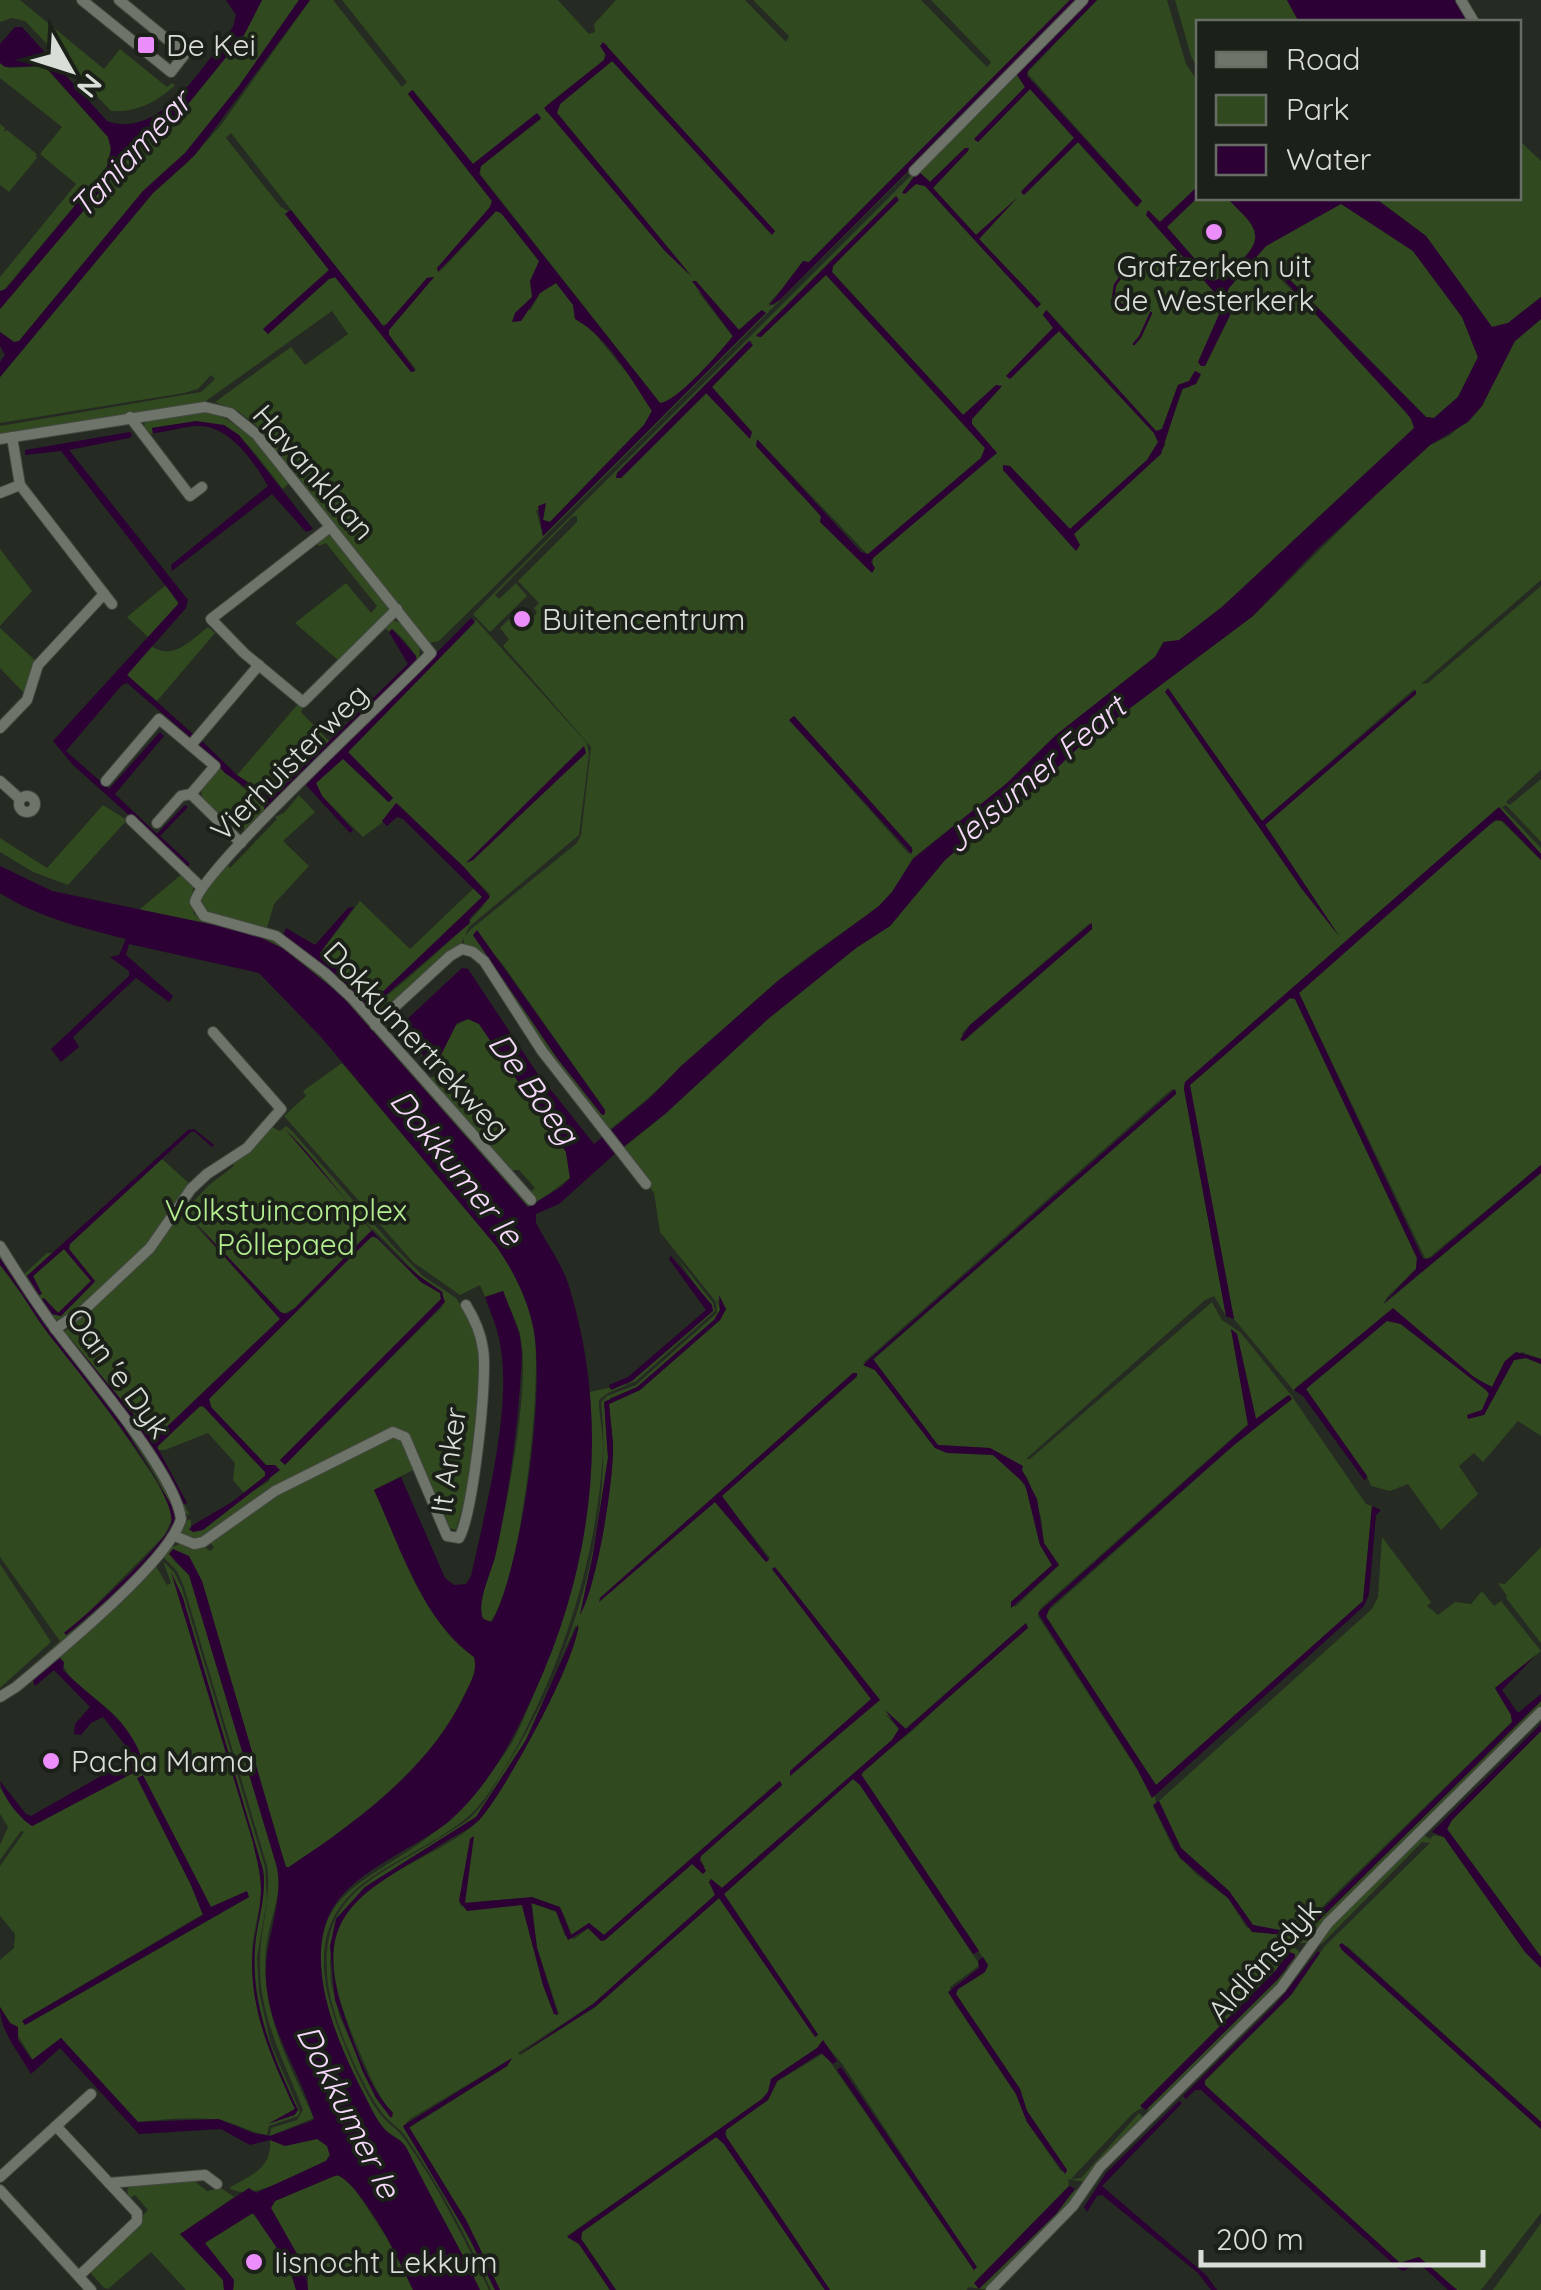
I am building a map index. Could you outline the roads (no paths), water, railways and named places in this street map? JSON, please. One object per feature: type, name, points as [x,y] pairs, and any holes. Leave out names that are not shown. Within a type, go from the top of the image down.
[{"type":"street","points":[[82,0],[98,5],[171,72],[185,54],[119,0]]},
{"type":"street","points":[[914,171],[1083,0]]},
{"type":"street","name":"Havanklaan","points":[[6,438],[205,406],[230,413],[256,434],[431,653]]},
{"type":"street","points":[[130,418],[190,496]]},
{"type":"street","points":[[6,438],[20,485],[112,604]]},
{"type":"street","points":[[0,493],[20,485]]},
{"type":"street","points":[[179,505],[202,488]]},
{"type":"street","points":[[330,526],[211,619],[303,702],[397,609]]},
{"type":"street","points":[[0,728],[28,700],[38,665],[104,594]]},
{"type":"street","name":"Vierhuisterweg","points":[[201,887],[431,653]]},
{"type":"street","points":[[191,745],[259,665]]},
{"type":"street","points":[[106,781],[159,719],[191,745],[215,766],[192,794],[178,798],[157,823]]},
{"type":"street","points":[[0,780],[20,798]]},
{"type":"street","points":[[192,794],[241,843]]},
{"type":"street","points":[[131,820],[201,887]]},
{"type":"street","name":"Dokkumertrekweg","points":[[201,887],[196,897],[199,912],[281,939],[340,985],[531,1200]]},
{"type":"street","points":[[375,1024],[450,956],[462,949],[473,952],[484,961],[542,1051],[646,1184]]},
{"type":"street","points":[[55,1329],[85,1309],[150,1248],[191,1188],[247,1148],[281,1108],[213,1032]]},
{"type":"street","name":"Oan 'e Dyk","points":[[0,1246],[167,1484],[180,1511],[181,1520],[174,1536]]},
{"type":"street","name":"It Anker","points":[[174,1536],[194,1544],[203,1542],[275,1491],[393,1432],[406,1437],[447,1536],[459,1538],[471,1488],[484,1361],[481,1339],[466,1305]]},
{"type":"street","points":[[0,1697],[94,1620],[174,1536]]},
{"type":"street","name":"Aldlânsdyk","points":[[991,2290],[1073,2206],[1100,2167],[1280,1988],[1328,1923],[1541,1712]]},
{"type":"street","points":[[0,2178],[92,2094]]},
{"type":"street","points":[[56,2126],[137,2213],[137,2221],[79,2276]]},
{"type":"street","points":[[109,2183],[205,2175],[217,2184]]},
{"type":"street","points":[[0,2190],[91,2290]]},
{"type":"water","name":"Taniamear","points":[[226,0],[262,0],[244,35],[180,114],[146,137],[0,309],[0,291],[6,289],[107,167],[111,149],[108,137],[45,66],[5,67],[0,63],[0,44],[15,27],[22,27],[107,121],[127,124],[146,120],[163,110],[195,78],[233,27],[236,15]]},
{"type":"water","points":[[299,0],[310,0],[195,155],[153,193],[0,377],[0,362],[5,355],[0,332],[14,342],[19,341],[143,191],[185,153],[239,86]]},
{"type":"water","points":[[1070,0],[1078,0],[780,300],[769,306],[803,261],[809,262]]},
{"type":"water","points":[[1089,0],[1097,0],[1028,70],[1027,76],[1142,201],[1137,207],[1078,142],[1024,195],[1021,192],[1074,138],[1030,89],[978,142],[974,139],[1025,87],[1016,73]]},
{"type":"water","points":[[1287,0],[1455,0],[1466,20],[1298,20]]},
{"type":"water","points":[[603,42],[775,231],[772,235],[612,61],[560,104],[557,113],[691,276],[665,251],[544,108],[604,60],[606,55],[600,46]]},
{"type":"water","points":[[412,90],[473,164],[537,113],[541,118],[481,166],[479,174],[660,403],[687,386],[733,336],[692,281],[739,330],[762,310],[766,313],[543,536],[538,506],[546,503],[543,520],[550,522],[644,425],[652,411],[609,348],[575,319],[573,305],[556,283],[540,293],[521,321],[512,322],[515,313],[532,297],[530,281],[539,261],[501,213],[496,211],[438,272],[437,268],[492,201],[408,94]]},
{"type":"water","points":[[965,148],[968,151],[933,188],[976,235],[1017,198],[979,239],[1041,304],[1037,308],[925,186],[916,184],[902,193],[918,171],[930,182]]},
{"type":"water","points":[[1196,188],[1196,199],[1167,227],[1214,281],[1240,262],[1254,243],[1253,228],[1229,200],[1378,200],[1426,236],[1492,327],[1508,323],[1541,297],[1541,319],[1515,341],[1482,406],[1468,422],[1430,445],[1317,549],[1253,616],[1082,744],[1033,791],[1004,809],[945,860],[890,926],[856,948],[768,1019],[559,1204],[536,1214],[536,1223],[568,1283],[589,1386],[590,1490],[571,1592],[535,1691],[487,1779],[447,1823],[346,1891],[326,1924],[321,1947],[326,1997],[352,2070],[381,2126],[407,2149],[480,2290],[413,2290],[369,2209],[337,2175],[275,2201],[271,2208],[305,2268],[308,2290],[296,2290],[289,2266],[253,2213],[205,2243],[234,2280],[233,2290],[224,2290],[223,2280],[180,2234],[249,2188],[256,2193],[326,2161],[330,2156],[327,2146],[317,2139],[285,2146],[270,2140],[250,2145],[221,2129],[139,2134],[60,2048],[31,2074],[7,2033],[0,2007],[10,2023],[18,2027],[18,2040],[32,2060],[61,2038],[138,2122],[219,2119],[270,2136],[314,2120],[273,2018],[266,1980],[278,1892],[276,1864],[189,1575],[169,1554],[173,1549],[189,1556],[202,1581],[284,1861],[289,1867],[340,1832],[412,1770],[450,1721],[472,1680],[474,1657],[426,1603],[374,1490],[401,1477],[445,1578],[454,1585],[466,1584],[489,1493],[502,1403],[500,1343],[485,1297],[503,1291],[519,1332],[522,1353],[510,1478],[481,1612],[483,1619],[492,1622],[513,1562],[528,1479],[536,1396],[534,1332],[520,1287],[497,1247],[321,1037],[259,973],[129,944],[126,955],[173,996],[169,1002],[136,978],[73,1037],[79,1047],[61,1062],[51,1049],[129,976],[129,971],[110,957],[119,955],[126,939],[61,921],[0,893],[0,866],[52,891],[224,927],[284,949],[341,995],[528,1207],[570,1178],[566,1152],[479,1024],[468,1019],[457,1023],[441,1055],[431,1064],[402,1030],[402,1024],[462,968],[468,969],[535,1070],[594,1144],[779,980],[879,906],[913,859],[1006,784],[1056,735],[1155,657],[1164,642],[1179,640],[1222,607],[1414,428],[1411,418],[1276,271],[1280,270],[1426,417],[1434,418],[1458,397],[1478,357],[1462,317],[1413,251],[1341,204],[1266,246],[1229,288],[1227,293],[1234,307],[1205,366],[1198,362],[1224,303],[1146,215],[1148,210],[1160,222]]},
{"type":"water","points":[[896,196],[899,200],[833,266],[832,272],[963,415],[996,385],[1002,386],[972,419],[997,453],[873,558],[872,573],[820,522],[821,516],[756,446],[757,439],[861,552],[868,554],[981,458],[985,448],[826,275],[761,337],[756,336]]},
{"type":"water","points":[[291,210],[384,327],[427,278],[434,277],[389,330],[415,371],[411,372],[335,277],[268,334],[263,329],[329,270],[285,214]]},
{"type":"water","points":[[1046,310],[1156,431],[1162,429],[1178,385],[1189,381],[1195,371],[1201,374],[1196,384],[1182,389],[1161,454],[1074,534],[1080,545],[1076,551],[1003,470],[1003,465],[1010,466],[1070,529],[1147,460],[1158,442],[1154,433],[1059,331],[1010,379],[1006,376],[1053,328],[1043,315]]},
{"type":"water","points":[[749,341],[753,345],[712,387],[752,432],[750,439],[706,393],[621,478],[616,478],[617,473]]},
{"type":"water","points":[[196,421],[224,425],[239,435],[313,529],[306,532],[272,494],[172,571],[171,565],[268,486],[241,448],[213,428],[196,426],[153,433],[152,428]]},
{"type":"water","points":[[130,432],[129,438],[69,450],[188,600],[186,608],[127,675],[194,735],[191,738],[127,683],[66,751],[109,789],[160,732],[164,736],[115,794],[157,834],[185,805],[188,807],[160,836],[190,864],[187,867],[73,765],[53,741],[179,603],[61,451],[25,455],[25,450]]},
{"type":"water","points":[[471,618],[475,622],[348,752],[393,798],[389,802],[343,759],[316,783],[322,796],[353,830],[350,833],[306,785]]},
{"type":"water","points":[[392,629],[416,656],[417,663],[264,812],[265,801],[225,773],[197,744],[201,740],[237,775],[273,796],[408,664],[389,632]]},
{"type":"water","points":[[1168,688],[1262,821],[1416,690],[1265,825],[1339,936],[1165,692]]},
{"type":"water","points":[[794,716],[912,848],[912,854],[789,720]]},
{"type":"water","points":[[584,746],[586,753],[466,863]]},
{"type":"water","points":[[396,803],[490,897],[469,919],[470,923],[368,1010],[328,968],[283,936],[286,928],[315,945],[348,908],[354,907],[320,953],[372,1002],[482,897],[403,819],[397,817],[387,826],[382,821]]},
{"type":"water","points":[[1499,807],[1541,854],[1541,860],[1503,821],[1495,820],[1299,993],[1423,1259],[1431,1258],[1541,1165],[1541,1173],[1383,1304],[1416,1269],[1417,1258],[1295,999],[1290,998],[1190,1085],[1234,1319],[1226,1316],[1185,1082]]},
{"type":"water","points":[[1092,923],[1092,929],[960,1040],[970,1025]]},
{"type":"water","points":[[477,930],[605,1114],[557,1058],[473,935]]},
{"type":"water","points":[[1175,1089],[1176,1094],[873,1359],[938,1445],[990,1448],[1023,1466],[1037,1499],[1044,1543],[1059,1565],[1011,1608],[1011,1602],[1052,1565],[1040,1545],[1025,1484],[993,1455],[947,1453],[935,1448],[875,1370],[863,1365]]},
{"type":"water","points":[[194,1129],[214,1145],[191,1132],[70,1244],[69,1249],[95,1281],[61,1316],[52,1314],[42,1299],[58,1313],[91,1281],[64,1249],[33,1276],[42,1294],[27,1276],[188,1130]]},
{"type":"water","points":[[190,1217],[280,1312],[287,1314],[372,1230],[397,1257],[441,1291],[445,1302],[285,1465],[280,1460],[441,1299],[440,1293],[421,1282],[377,1238],[368,1240],[209,1399],[211,1407],[266,1465],[275,1465],[280,1470],[203,1530],[193,1532],[189,1529],[193,1525],[232,1502],[265,1472],[200,1406],[157,1447],[187,1503],[184,1504],[154,1449],[68,1336],[154,1439],[280,1319]]},
{"type":"water","points":[[671,1256],[713,1311],[632,1381],[611,1390],[609,1385],[628,1377],[706,1310],[669,1259]]},
{"type":"water","points":[[0,1258],[45,1325],[122,1424],[174,1509],[174,1525],[157,1550],[66,1635],[155,1548],[171,1524],[169,1508],[141,1457],[44,1328],[0,1265]]},
{"type":"water","points":[[719,1295],[726,1309],[720,1320],[640,1390],[609,1404],[613,1461],[607,1506],[598,1557],[580,1615],[608,1458],[604,1402],[637,1387],[714,1320],[720,1310]]},
{"type":"water","points":[[1393,1308],[1475,1378],[1492,1387],[1505,1361],[1516,1352],[1541,1359],[1541,1364],[1526,1358],[1514,1360],[1484,1415],[1468,1419],[1467,1415],[1482,1410],[1489,1394],[1486,1390],[1401,1324],[1387,1321],[1306,1389],[1367,1476],[1365,1481],[1303,1396],[1294,1390]]},
{"type":"water","points":[[1231,1329],[1237,1334],[1256,1419],[1289,1395],[1292,1399],[1050,1607],[1046,1617],[1156,1785],[1363,1601],[1372,1506],[1381,1510],[1376,1515],[1369,1594],[1364,1606],[1152,1798],[1038,1613],[1248,1425]]},
{"type":"water","points":[[853,1373],[857,1376],[722,1496],[769,1560],[766,1562],[715,1502],[599,1602],[600,1598]]},
{"type":"water","points":[[775,1567],[880,1700],[790,1776],[790,1771],[871,1699],[772,1569]]},
{"type":"water","points":[[171,1572],[183,1598],[263,1870],[263,1899],[255,1946],[256,1989],[272,2051],[298,2110],[268,2124],[295,2109],[266,2040],[253,1986],[252,1957],[261,1899],[259,1871]]},
{"type":"water","points":[[1026,1623],[1028,1628],[861,1774],[979,1951],[973,1954],[853,1779],[724,1894],[818,2035],[815,2037],[719,1898],[595,2007],[519,2055],[593,2004],[715,1895],[711,1879],[722,1888],[892,1740],[899,1729],[885,1710],[906,1729]]},
{"type":"water","points":[[578,1624],[566,1665],[538,1724],[480,1819],[373,1888],[341,1923],[334,1947],[334,1975],[343,2011],[363,2065],[393,2113],[391,2118],[363,2072],[335,2000],[330,1946],[336,1919],[365,1887],[476,1817],[526,1740]]},
{"type":"water","points":[[1536,1655],[1502,1690],[1518,1713],[1541,1694],[1541,1701],[1301,1942],[1291,1936],[1292,1931],[1300,1932],[1512,1722],[1495,1688]]},
{"type":"water","points":[[58,1656],[64,1662],[63,1670],[121,1723],[143,1764],[32,1826],[12,1806],[0,1781],[31,1816],[133,1755],[103,1717],[81,1735],[74,1734],[75,1724],[90,1707],[54,1670],[35,1686],[32,1678]]},
{"type":"water","points":[[1541,1724],[1541,1731],[1447,1829],[1541,1957],[1541,1968],[1525,1952],[1444,1837],[1432,1832]]},
{"type":"water","points":[[143,1775],[211,1907],[247,1891],[249,1897],[25,2025],[22,2021],[203,1915],[137,1778]]},
{"type":"water","points":[[780,1781],[782,1785],[701,1856],[706,1871],[703,1874],[692,1864],[605,1940],[601,1941],[588,1928],[568,1940],[556,1911],[531,1903],[537,1948],[558,2015],[554,2014],[543,1985],[522,1905],[467,1911],[459,1901],[470,1839],[474,1836],[465,1903],[532,1897],[560,1907],[571,1935],[589,1923],[604,1935]]},
{"type":"water","points":[[1159,1801],[1181,1848],[1229,1891],[1253,1925],[1285,1931],[1285,1935],[1252,1932],[1228,1898],[1180,1858],[1153,1805]]},
{"type":"water","points":[[1342,1943],[1541,2122],[1541,2129],[1342,1950]]},
{"type":"water","points":[[1318,1951],[1291,1995],[1205,2080],[1205,2085],[1400,2263],[1419,2257],[1457,2290],[1448,2290],[1418,2262],[1404,2271],[1399,2269],[1201,2090],[1195,2090],[1186,2099],[1183,2096],[1276,2004]]},
{"type":"water","points":[[1289,1952],[1295,1957],[1277,1980],[1146,2110],[1140,2106],[1276,1970]]},
{"type":"water","points":[[983,1957],[988,1965],[985,1972],[956,1994],[1020,2089],[1027,2111],[1067,2170],[1065,2174],[1027,2122],[1016,2094],[948,1992],[979,1968],[978,1961]]},
{"type":"water","points":[[823,2040],[837,2061],[833,2064],[821,2053],[777,2081],[768,2100],[726,2130],[725,2135],[830,2290],[825,2290],[716,2137],[582,2232],[581,2239],[616,2290],[610,2290],[579,2244],[567,2237],[762,2099],[771,2079]]},
{"type":"water","points":[[512,2058],[507,2066],[409,2127],[466,2220],[500,2290],[495,2290],[470,2239],[403,2126]]},
{"type":"water","points":[[841,2067],[977,2267],[974,2270],[837,2070]]},
{"type":"water","points":[[1179,2101],[1182,2103],[1102,2186],[1206,2275],[1217,2290],[1211,2290],[1198,2273],[1102,2195],[1097,2196],[1087,2212],[1084,2207],[1106,2173]]},
{"type":"water","points":[[1069,2186],[1075,2189],[1056,2214],[979,2289],[974,2283]]},
{"type":"waterway","points":[[1125,271],[1115,285],[1113,299],[1129,310],[1146,307]]},
{"type":"waterway","points":[[1134,344],[1151,313]]},
{"type":"place","name":"De Kei","points":[[146,45]]},
{"type":"place","name":"Grafzerken uit de Westerkerk","points":[[1214,232]]},
{"type":"place","name":"Buitencentrum","points":[[522,619]]},
{"type":"place","name":"Pacha Mama","points":[[51,1761]]},
{"type":"place","name":"Iisnocht Lekkum","points":[[254,2262]]},
{"type":"water label","name":"Jelsumer Feart","points":[[1035,774]]},
{"type":"water label","name":"De Boeg","points":[[534,1088]]},
{"type":"water label","name":"Dokkumer Ie","points":[[457,1167]]},
{"type":"water label","name":"Dokkumer Ie","points":[[349,2111]]},
{"type":"park label","name":"Volkstuincomplex Pôllepaed","points":[[286,1227]]}]
